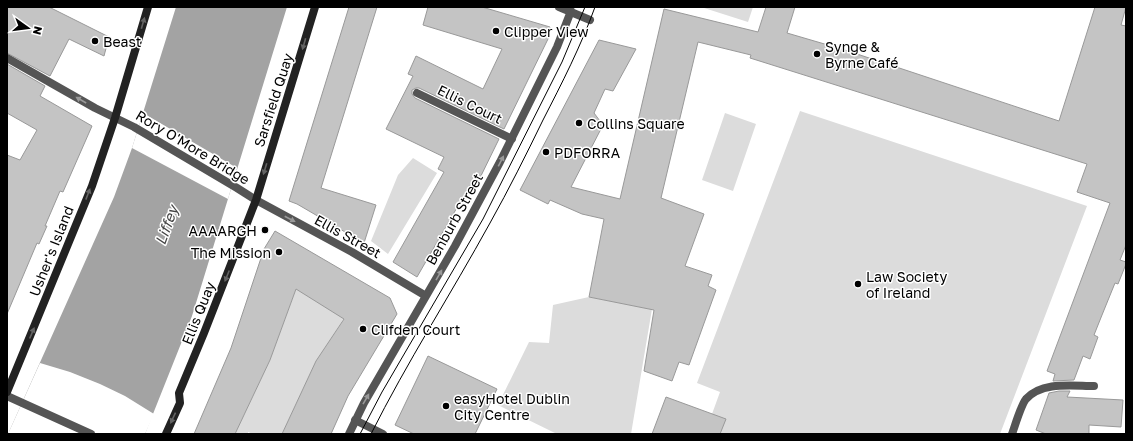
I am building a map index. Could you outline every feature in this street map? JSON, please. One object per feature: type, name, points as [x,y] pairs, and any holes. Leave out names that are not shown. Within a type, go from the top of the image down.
[{"type":"main road","name":"Usher's Island","points":[[7,392],[74,230],[115,118],[148,7]]},
{"type":"main road","name":"Sarsfield Quay","points":[[256,200],[315,7]]},
{"type":"main road","name":"Ellis Quay","points":[[166,434],[180,402],[178,393],[207,326],[256,200]]},
{"type":"street","points":[[559,7],[590,20]]},
{"type":"street","name":"Benburb Street","points":[[349,434],[355,420],[476,208],[557,47],[571,11]]},
{"type":"street","name":"Rory O'More Bridge","points":[[7,58],[95,108],[134,127],[256,200]]},
{"type":"street","name":"Ellis Court","points":[[417,93],[512,139]]},
{"type":"street","name":"Ellis Street","points":[[256,200],[352,252],[426,296]]},
{"type":"street","points":[[1012,434],[1026,400],[1037,390],[1050,387],[1094,386]]},
{"type":"street","points":[[7,396],[91,434]]},
{"type":"street","points":[[355,420],[383,434]]},
{"type":"shaded area","points":[[701,7],[753,7],[748,22]]},
{"type":"shaded area","name":"Law Society of Ireland","points":[[800,111],[1087,206],[1000,434],[720,434],[712,414],[720,392],[697,383]]},
{"type":"shaded area","points":[[725,113],[756,124],[733,191],[702,180]]},
{"type":"shaded area","points":[[413,158],[437,173],[388,254],[371,241],[398,175]]},
{"type":"shaded area","points":[[302,273],[353,301],[341,323],[316,361],[282,434],[253,434],[248,432],[248,434],[235,434],[270,360]]},
{"type":"shaded area","points":[[589,297],[652,309],[631,434],[557,434],[498,405],[529,342],[549,343],[553,305]]},
{"type":"water","name":"Liffey","points":[[176,7],[287,7],[192,316],[145,434],[8,434],[114,197],[132,148]]},
{"type":"pier","points":[[143,113],[237,168],[228,199],[132,148]]},
{"type":"pier","points":[[40,363],[70,372],[100,384],[125,396],[154,414],[145,434],[8,434]]},
{"type":"building","points":[[7,7],[49,7],[109,37],[104,56],[69,39],[50,76],[7,53]]},
{"type":"building","points":[[349,7],[377,7],[321,188],[376,205],[364,243],[297,204],[289,201]]},
{"type":"building","points":[[428,7],[482,7],[550,27],[548,39],[504,129],[419,88],[412,90],[412,94],[415,98],[499,139],[475,188],[470,185],[417,277],[393,262],[444,172],[438,169],[444,157],[386,129],[413,76],[408,74],[416,56],[483,89],[502,49],[423,25]]},
{"type":"building","points":[[766,7],[795,7],[787,33],[845,50],[1059,121],[1095,7],[1126,7],[1121,25],[1126,26],[1126,245],[1120,260],[1126,262],[1126,264],[1118,284],[1115,283],[1094,335],[1098,337],[1090,359],[1083,356],[1074,380],[1053,381],[1055,374],[1047,371],[1110,203],[1077,192],[1087,164],[750,58],[751,55],[698,42],[661,198],[704,214],[685,266],[712,275],[708,286],[716,290],[689,365],[679,362],[672,381],[644,371],[654,310],[589,297],[604,219],[582,214],[550,200],[548,204],[520,190],[599,40],[636,49],[613,91],[605,89],[594,113],[603,125],[571,187],[620,199],[664,9],[758,32]]},
{"type":"building","points":[[7,64],[45,86],[40,96],[92,126],[63,192],[60,191],[45,226],[47,226],[39,244],[37,243],[7,314],[7,155],[20,160],[37,130],[7,113]]},
{"type":"building","name":"Clifden Court","points":[[275,231],[390,298],[397,314],[348,396],[331,434],[282,434],[316,361],[344,319],[296,289],[270,360],[235,434],[194,434],[231,348],[264,249]]},
{"type":"building","name":"easyHotel Dublin City Centre","points":[[428,356],[497,389],[475,434],[414,434],[395,425]]},
{"type":"building","points":[[1070,391],[1067,397],[1123,400],[1121,427],[1089,425],[1089,434],[1046,434],[1036,430],[1049,393]]},
{"type":"building","points":[[666,397],[726,419],[720,434],[652,434]]},
{"type":"tram line","points":[[360,434],[382,392],[483,219],[562,62],[585,7]]},
{"type":"tram line","points":[[371,434],[399,381],[511,185],[571,64],[595,7]]},
{"type":"place","name":"Clipper View","points":[[496,31]]},
{"type":"place","name":"Beast","points":[[95,41]]},
{"type":"place","name":"Synge & Byrne Café","points":[[817,54]]},
{"type":"place","name":"Collins Square","points":[[579,123]]},
{"type":"place","name":"PDFORRA","points":[[546,152]]},
{"type":"place","name":"AAAARGH","points":[[265,230]]},
{"type":"place","name":"The Mission","points":[[279,252]]},
{"type":"place","name":"Law Society of Ireland","points":[[858,284]]},
{"type":"place","name":"Clifden Court","points":[[363,329]]},
{"type":"place","name":"easyHotel Dublin City Centre","points":[[446,406]]}]
